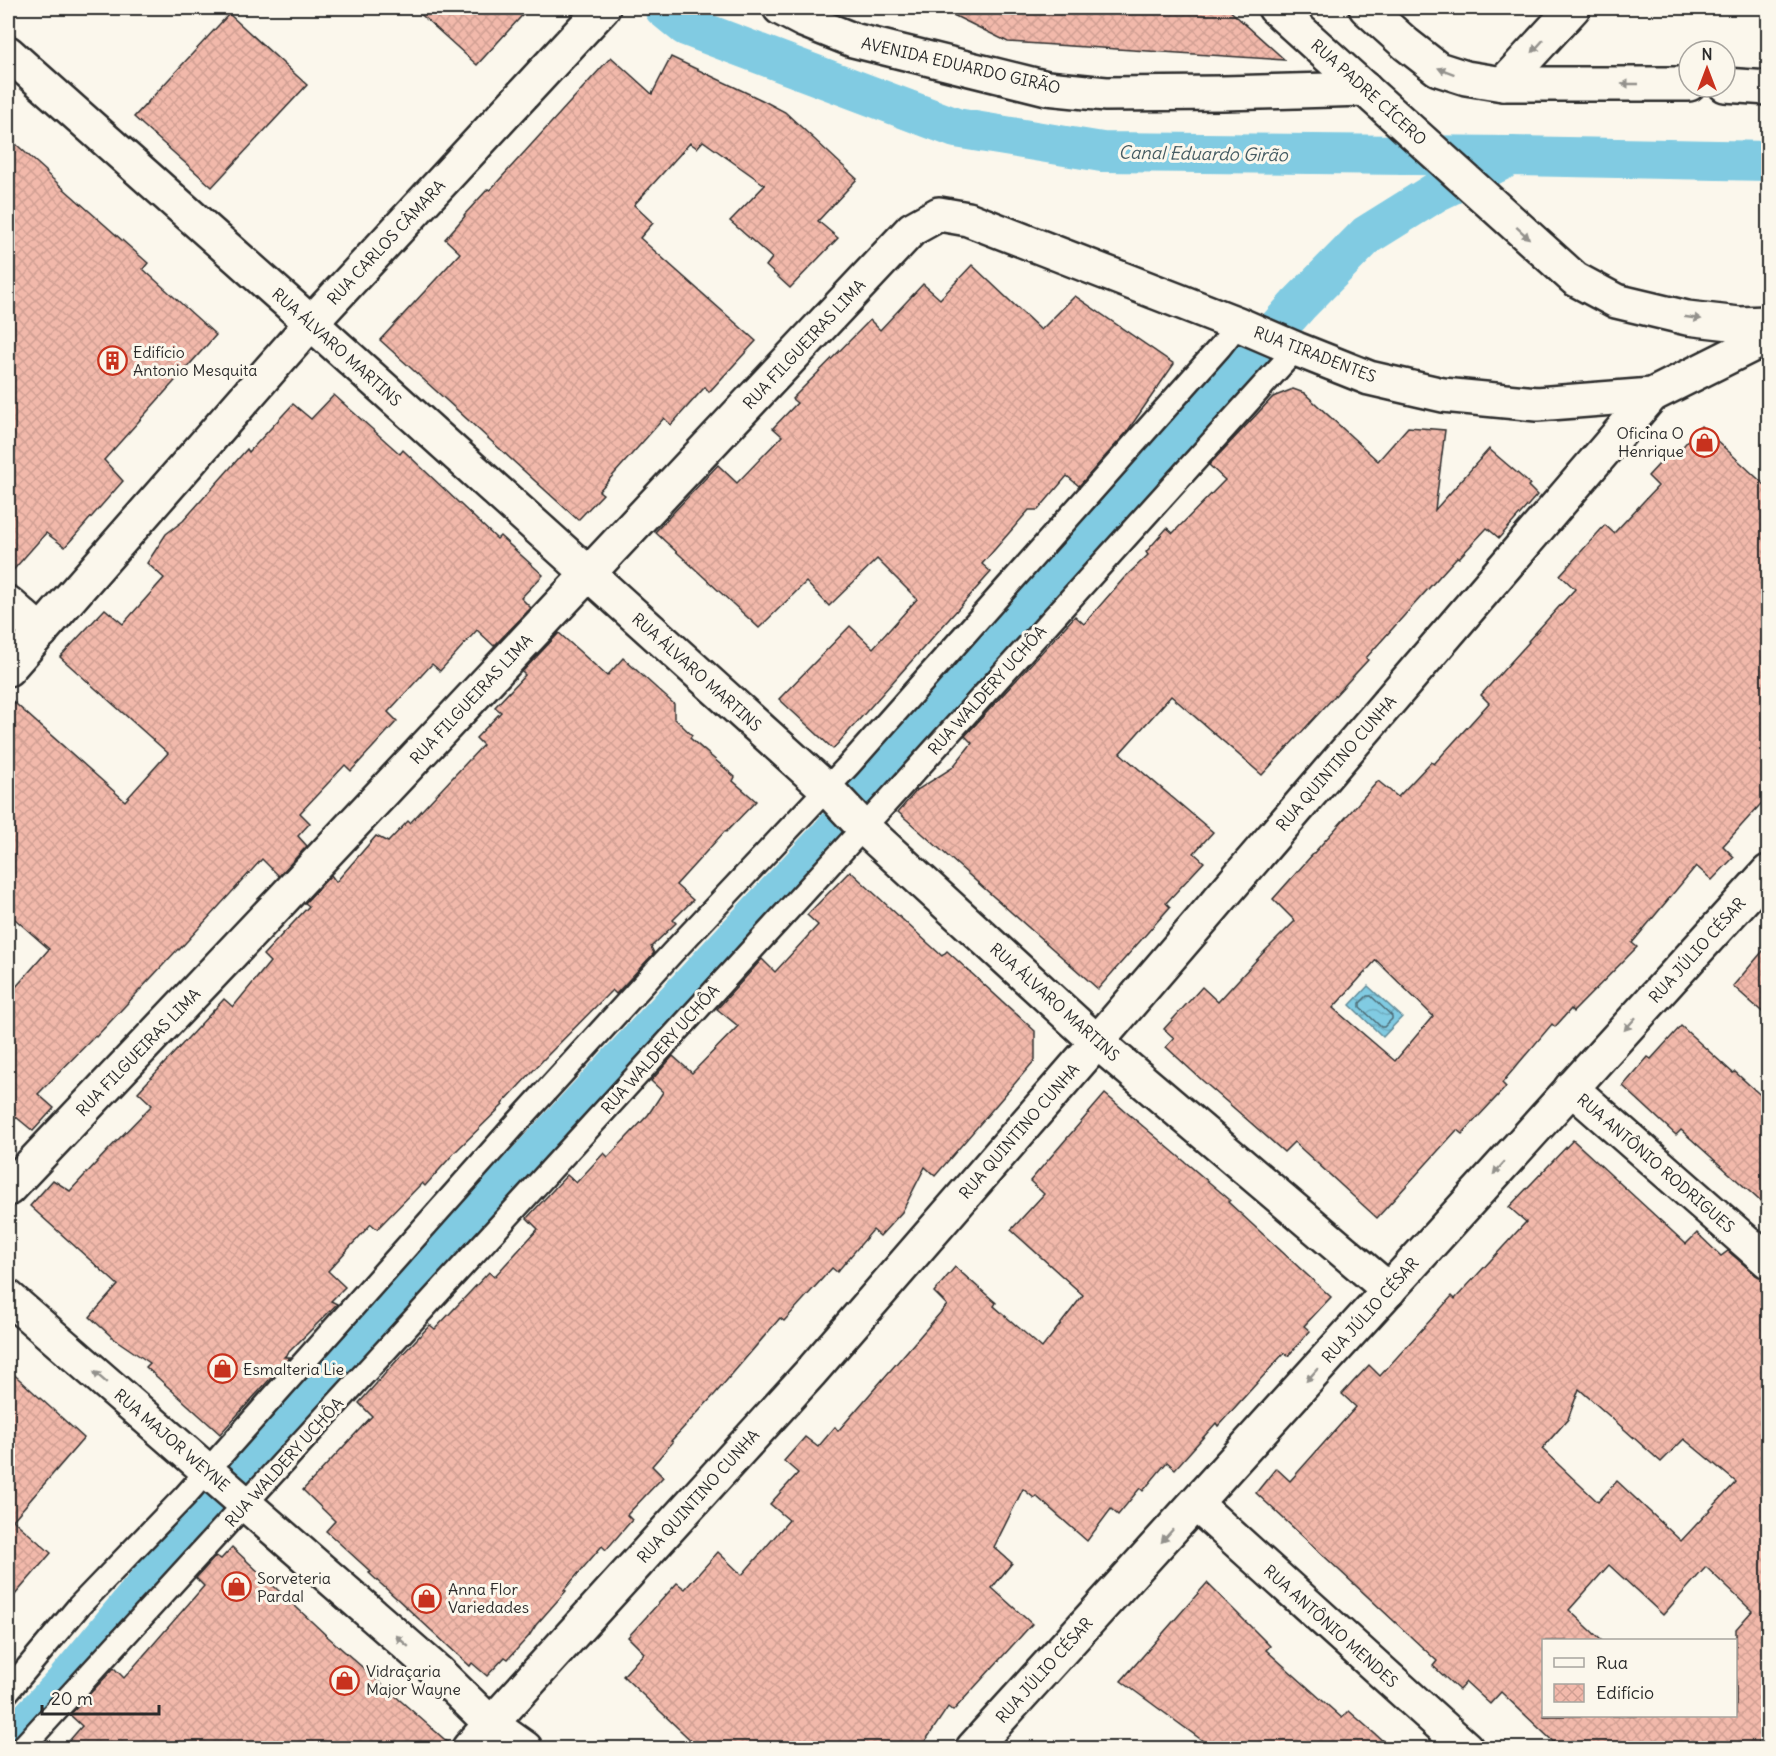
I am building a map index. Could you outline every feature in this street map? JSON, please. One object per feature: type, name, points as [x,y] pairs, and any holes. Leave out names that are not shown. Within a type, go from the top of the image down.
[{"type":"street","name":"AVENIDA EDUARDO GIRÃO","points":[[780,8],[853,40],[1047,88],[1106,94],[1365,89]]},
{"type":"street","name":"RUA PADRE CÍCERO","points":[[1275,8],[1575,279],[1616,301],[1687,318],[1739,324],[1768,323]]},
{"type":"street","points":[[1366,8],[1438,69],[1466,78],[1503,84],[1677,84]]},
{"type":"street","points":[[1503,84],[1572,8]]},
{"type":"street","name":"RUA CARLOS CÂMARA","points":[[8,669],[311,323],[601,9]]},
{"type":"street","name":"RUA ÁLVARO MARTINS","points":[[8,53],[589,573],[827,790],[863,827],[1097,1042],[1389,1290]]},
{"type":"street","points":[[1737,86],[1768,87]]},
{"type":"street","name":"RUA TIRADENTES","points":[[939,214],[968,219],[1238,324],[1369,378],[1443,395],[1538,404],[1652,395],[1768,337]]},
{"type":"street","name":"RUA FILGUEIRAS LIMA","points":[[8,1189],[912,229],[939,214]]},
{"type":"street","name":"RUA QUINTINO CUNHA","points":[[469,1749],[810,1373],[1652,395]]},
{"type":"street","points":[[8,603],[41,632]]},
{"type":"street","name":"RUA JÚLIO CÉSAR","points":[[973,1749],[1768,872]]},
{"type":"street","name":"RUA ANTÔNIO RODRIGUES","points":[[1571,1088],[1768,1262]]},
{"type":"street","name":"RUA MAJOR WEYNE","points":[[8,1297],[438,1672],[491,1724],[525,1749]]},
{"type":"street","name":"RUA ANTÔNIO MENDES","points":[[1196,1504],[1466,1749]]},
{"type":"lane","points":[[8,1691],[79,1606],[208,1470],[515,1125],[680,945],[827,790],[1238,324]]},
{"type":"lane","name":"RUA WALDERY UCHÔA","points":[[22,1749],[1296,349]]},
{"type":"water","points":[[1368,986],[1402,1017],[1383,1037],[1350,1005]]},
{"type":"building","points":[[414,8],[529,8],[477,65]]},
{"type":"building","points":[[939,8],[1227,8],[1285,60],[1008,42]]},
{"type":"building","points":[[229,14],[307,85],[212,187],[134,117]]},
{"type":"building","points":[[611,57],[652,94],[671,57],[762,100],[785,112],[857,179],[818,221],[838,238],[790,288],[766,266],[772,258],[730,221],[765,185],[703,141],[697,148],[690,143],[634,205],[653,223],[640,238],[756,341],[709,392],[705,387],[671,425],[664,418],[599,491],[603,494],[578,520],[380,340],[460,253],[445,239],[464,215],[488,189],[490,190]]},
{"type":"building","points":[[8,137],[148,263],[143,269],[216,335],[104,460],[123,481],[65,547],[46,533],[8,576]]},
{"type":"building","points":[[972,265],[1041,330],[1075,296],[1174,364],[1126,433],[1079,486],[1067,476],[1038,510],[1029,510],[982,564],[991,572],[833,749],[779,699],[850,626],[873,648],[917,599],[877,559],[829,606],[806,582],[759,628],[655,532],[718,465],[737,483],[782,436],[773,428],[797,403],[792,399],[870,320],[880,330],[923,284],[940,299]]},
{"type":"building","points":[[1293,389],[1304,393],[1378,461],[1408,427],[1445,430],[1435,510],[1489,449],[1530,484],[1528,486],[1537,495],[1499,538],[1487,528],[1459,558],[1457,557],[1366,658],[1368,660],[1262,775],[1171,696],[1120,753],[1213,832],[1194,853],[1204,862],[1166,903],[1170,907],[1098,989],[898,812],[917,790],[952,768],[972,743],[965,736],[1075,616],[1084,624],[1124,578],[1148,555],[1146,552],[1167,528],[1173,533],[1225,480],[1209,465],[1273,397]]},
{"type":"building","points":[[334,395],[400,454],[403,450],[497,539],[500,536],[543,575],[521,598],[531,608],[494,646],[477,630],[440,671],[432,664],[388,712],[397,721],[351,771],[345,765],[300,813],[310,823],[298,836],[307,846],[279,876],[262,859],[179,950],[38,1094],[54,1108],[33,1131],[16,1117],[8,1126],[8,996],[49,949],[8,913],[8,697],[125,801],[168,753],[60,657],[105,609],[123,624],[164,578],[147,563],[166,534],[183,521],[247,449],[249,452],[293,404],[311,419]]},
{"type":"building","points":[[1701,426],[1768,488],[1768,796],[1723,846],[1734,857],[1712,880],[1696,866],[1632,943],[1637,947],[1573,1012],[1571,1009],[1555,1027],[1552,1024],[1502,1083],[1506,1087],[1462,1134],[1457,1130],[1377,1218],[1294,1142],[1284,1152],[1203,1081],[1166,1047],[1174,1038],[1164,1029],[1202,987],[1218,1002],[1295,921],[1273,899],[1378,781],[1398,797],[1431,762],[1434,764],[1489,703],[1481,695],[1575,589],[1560,575],[1605,525],[1614,533],[1658,486],[1648,476],[1673,449],[1677,453]],"holes":[[[1376,960],[1433,1016],[1395,1061],[1333,1008]]]},
{"type":"building","points":[[559,633],[607,676],[623,658],[674,704],[674,718],[692,735],[690,738],[735,777],[733,781],[756,801],[676,885],[693,900],[673,920],[676,923],[651,947],[654,953],[616,994],[612,990],[544,1059],[425,1186],[422,1183],[377,1229],[371,1224],[328,1271],[345,1287],[331,1301],[337,1304],[284,1357],[290,1357],[220,1434],[146,1367],[150,1363],[113,1338],[90,1317],[118,1285],[30,1206],[53,1180],[70,1191],[152,1105],[138,1092],[224,999],[233,1007],[270,962],[263,955],[309,906],[305,903],[331,875],[336,882],[376,836],[388,842],[408,821],[410,823],[483,745],[476,738],[501,712],[495,707],[525,675],[522,672]]},
{"type":"building","points":[[850,871],[942,956],[947,951],[1035,1031],[1035,1060],[935,1176],[925,1167],[902,1212],[880,1236],[873,1230],[837,1272],[832,1268],[784,1321],[780,1318],[671,1441],[673,1442],[652,1466],[663,1477],[627,1515],[632,1520],[606,1550],[602,1546],[529,1636],[508,1659],[505,1657],[487,1676],[472,1663],[470,1666],[326,1531],[335,1521],[303,1490],[372,1416],[359,1403],[400,1357],[430,1325],[435,1329],[489,1272],[494,1277],[538,1229],[527,1218],[567,1175],[576,1183],[604,1153],[608,1157],[648,1115],[663,1092],[651,1081],[673,1056],[692,1073],[738,1026],[717,1009],[762,959],[775,972],[818,925],[807,915]]},
{"type":"building","points":[[1768,945],[1768,1017],[1733,986]]},
{"type":"building","points":[[1681,1026],[1768,1102],[1768,1208],[1681,1130],[1676,1135],[1623,1086],[1648,1057],[1651,1059]]},
{"type":"building","points":[[1105,1094],[1230,1200],[1228,1202],[1331,1297],[1304,1326],[1310,1331],[1288,1356],[1284,1353],[1218,1426],[1216,1423],[1175,1469],[1167,1462],[1143,1491],[1140,1488],[1118,1515],[1111,1509],[1087,1541],[1036,1496],[1034,1498],[1023,1489],[994,1547],[1012,1563],[992,1588],[1032,1624],[953,1711],[948,1707],[920,1749],[700,1749],[623,1676],[644,1653],[628,1637],[677,1583],[685,1589],[718,1552],[742,1575],[789,1520],[770,1504],[798,1473],[784,1461],[805,1437],[818,1447],[835,1427],[838,1431],[947,1305],[934,1292],[955,1267],[996,1303],[994,1306],[1042,1348],[1083,1295],[1011,1230],[1044,1194],[1030,1181]]},
{"type":"building","points":[[1573,1140],[1686,1244],[1697,1233],[1721,1256],[1728,1251],[1756,1275],[1768,1279],[1768,1730],[1752,1749],[1561,1749],[1501,1692],[1490,1704],[1466,1682],[1459,1690],[1433,1666],[1437,1661],[1256,1493],[1276,1468],[1290,1481],[1356,1407],[1342,1394],[1369,1365],[1380,1376],[1452,1296],[1455,1299],[1526,1222],[1509,1207]],"holes":[[[1579,1389],[1661,1462],[1684,1439],[1736,1482],[1681,1541],[1617,1481],[1598,1502],[1542,1449],[1568,1419]]]},
{"type":"building","points":[[8,1369],[84,1438],[13,1520],[51,1553],[8,1603]]},
{"type":"building","points":[[232,1547],[328,1637],[451,1745],[451,1749],[62,1749],[82,1726],[70,1715],[114,1668],[124,1678],[204,1586],[196,1578],[216,1556],[221,1559]]},
{"type":"building","points":[[1207,1583],[1270,1646],[1266,1650],[1342,1718],[1349,1711],[1392,1749],[1214,1749],[1121,1681]]},
{"type":"waterway","name":"Canal Eduardo Girão","points":[[664,8],[686,26],[956,128],[1102,152],[1768,161]]},
{"type":"waterway","points":[[8,1743],[64,1684],[249,1461],[828,838],[1299,304],[1367,235],[1436,192],[1511,156]]},
{"type":"place","name":"Edifício Antonio Mesquita","points":[[112,361]]},
{"type":"place","name":"Oficina O Henrique","points":[[1705,442]]},
{"type":"place","name":"Esmalteria Lie","points":[[222,1369]]},
{"type":"place","name":"Sorveteria Pardal","points":[[236,1587]]},
{"type":"place","name":"Anna Flor Variedades","points":[[427,1598]]},
{"type":"place","name":"Vidraçaria Major Wayne","points":[[345,1680]]}]
